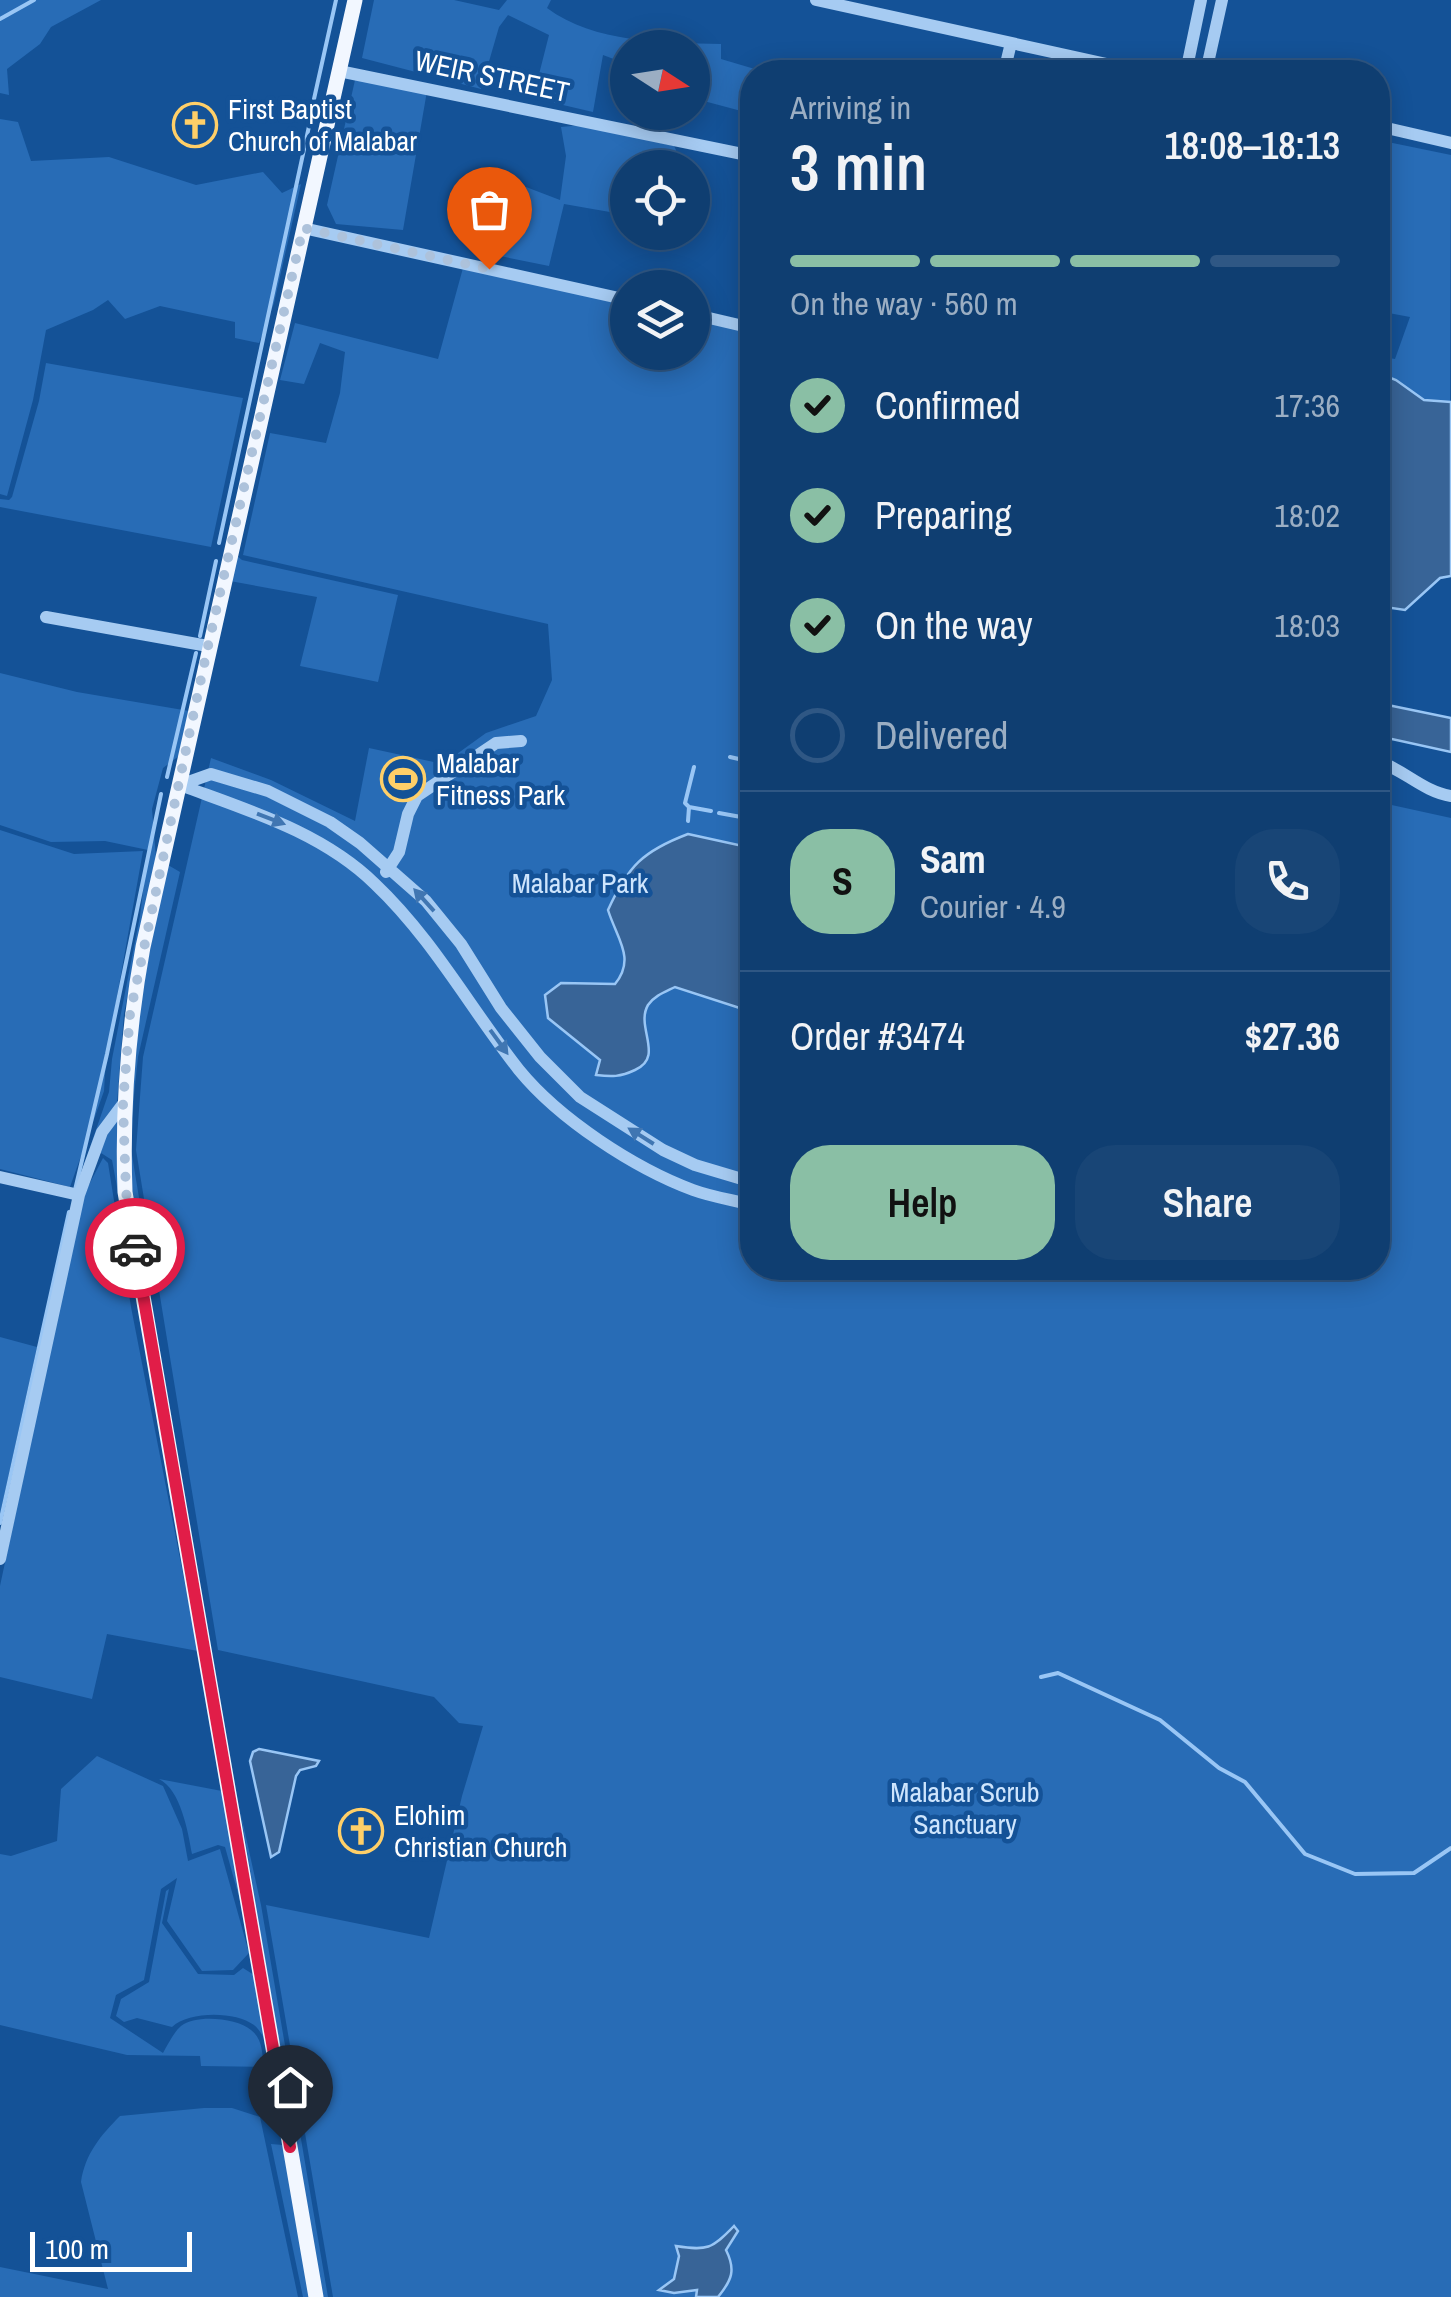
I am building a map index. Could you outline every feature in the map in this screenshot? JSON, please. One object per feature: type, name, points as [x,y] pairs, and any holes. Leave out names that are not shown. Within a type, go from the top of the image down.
[{"type":"main road","points":[[316,2297],[126,1192],[123,1104],[130,1014],[208,646],[355,0]]},
{"type":"street","points":[[816,0],[1088,60]]},
{"type":"street","points":[[1189,60],[1201,4],[1221,6],[1209,60]]},
{"type":"street","points":[[1007,60],[1011,43]]},
{"type":"street","name":"WEIR STREET","points":[[339,71],[740,154]]},
{"type":"street","points":[[1390,129],[1451,144]]},
{"type":"street","points":[[303,228],[610,296]]},
{"type":"street","points":[[710,318],[740,325]]},
{"type":"street","points":[[46,617],[208,646]]},
{"type":"street","points":[[376,884],[399,852],[408,814],[417,796],[496,743],[520,742]]},
{"type":"street","points":[[1390,765],[1436,794],[1451,796]]},
{"type":"street","points":[[180,785],[211,774],[268,791],[330,822],[426,901],[540,1058],[580,1097],[663,1150],[695,1166],[740,1179]]},
{"type":"street","points":[[180,785],[284,824],[346,860],[376,884],[459,983],[523,1075],[562,1110],[652,1172],[698,1192],[740,1202]]},
{"type":"street","points":[[459,983],[478,969]]},
{"type":"street","points":[[562,1110],[580,1097]]},
{"type":"street","points":[[0,1560],[79,1194],[102,1132],[123,1104]]},
{"type":"street","points":[[0,1177],[79,1194]]},
{"type":"green space","points":[[0,0],[101,0],[51,27],[40,44],[7,69],[9,95],[0,93]]},
{"type":"green space","points":[[374,0],[454,0],[499,10],[507,0],[551,0],[547,8],[566,20],[610,35],[610,58],[603,55],[593,112],[533,98],[549,35],[508,15],[499,27],[481,89],[362,58]]},
{"type":"green space","points":[[710,44],[721,44],[721,59],[740,65],[740,111],[710,103]]},
{"type":"green space","points":[[355,80],[427,91],[403,230],[336,224],[327,205]]},
{"type":"green space","points":[[0,119],[18,122],[31,161],[109,157],[196,185],[263,172],[282,193],[301,184],[274,303],[259,343],[235,338],[235,322],[160,306],[125,319],[108,300],[46,330],[33,400],[7,496],[0,494]]},
{"type":"green space","points":[[582,125],[674,146],[676,150],[610,150],[610,212],[564,204],[549,266],[495,255],[492,247],[511,190],[526,187],[560,200],[566,156],[561,127]]},
{"type":"green space","points":[[1390,142],[1451,155],[1450,402],[1424,400],[1390,378],[1390,358],[1395,359],[1410,317],[1390,313]]},
{"type":"green space","name":"Malabar Scrub Sanctuary","points":[[463,268],[610,300],[610,370],[710,370],[710,323],[740,329],[740,1280],[1390,1280],[1390,805],[1451,818],[1451,2297],[333,2297],[266,1905],[429,1938],[462,1796],[483,1726],[459,1723],[434,1697],[218,1650],[136,1150],[143,1057],[211,758],[271,780],[355,821],[369,748],[443,764],[486,733],[536,716],[552,680],[548,624],[243,555],[270,433],[326,443],[340,393],[345,352],[320,343],[304,384],[280,380],[295,323],[438,359]]},
{"type":"green space","points":[[46,363],[243,398],[211,547],[0,507],[0,499],[12,497]]},
{"type":"green space","points":[[237,556],[398,595],[378,682],[300,666],[317,597],[230,581]]},
{"type":"green space","points":[[0,673],[77,692],[189,711],[179,756],[163,768],[152,809],[156,858],[124,1013],[117,1103],[136,1290],[112,1160],[101,1153],[77,1185],[109,1092],[148,850],[105,841],[51,842],[0,825]]},
{"type":"green space","points":[[0,830],[74,854],[143,851],[106,1058],[104,1091],[70,1187],[0,1169]]},
{"type":"green space","points":[[168,865],[180,872],[138,1057],[131,1149],[154,1289],[148,1289],[132,1191],[130,1108],[143,986]]},
{"type":"green space","points":[[103,1158],[108,1163],[131,1307],[198,1651],[107,1634],[92,1699],[0,1677],[0,1586],[83,1196]]},
{"type":"green space","points":[[0,1337],[37,1347],[0,1514]]},
{"type":"green space","points":[[97,1756],[163,1786],[182,1829],[188,1861],[220,1849],[249,1953],[233,1970],[202,1971],[167,1921],[177,1878],[161,1889],[144,1980],[116,1995],[110,2018],[163,2053],[176,2031],[188,2022],[216,2019],[236,2023],[258,2038],[264,2067],[201,2066],[200,2056],[127,2055],[0,2025],[0,1854],[11,1856],[57,1841],[61,1789]]},
{"type":"green space","points":[[159,1779],[222,1791],[243,1911],[225,1847],[218,1845],[192,1854],[178,1802]]},
{"type":"green space","points":[[240,1810],[261,1905],[328,2297],[322,2297]]},
{"type":"green space","points":[[169,1889],[162,1923],[198,1974],[234,1975],[243,1968],[254,1975],[265,2039],[246,2020],[224,2015],[189,2018],[172,2027],[137,2018],[124,2022],[116,2016],[121,1999],[149,1982]]},
{"type":"green space","points":[[232,2108],[260,2117],[298,2297],[0,2297],[0,2267],[108,2289],[81,2182],[90,2154],[120,2116]]},
{"type":"green space","points":[[271,2144],[283,2145],[310,2297],[303,2297]]},
{"type":"shaded area","points":[[1390,378],[1424,400],[1451,402],[1451,576],[1440,578],[1405,610],[1390,608]]},
{"type":"shaded area","points":[[1390,705],[1451,718],[1451,752],[1390,739]]},
{"type":"shaded area","points":[[688,834],[740,845],[740,1008],[675,987],[648,1005],[645,1023],[649,1050],[644,1064],[620,1075],[596,1075],[600,1060],[548,1018],[545,995],[561,983],[615,984],[624,957],[608,910],[630,871],[659,847]]},
{"type":"shaded area","points":[[259,1749],[319,1761],[296,1776],[279,1852],[271,1857],[250,1761]]},
{"type":"shaded area","points":[[734,2226],[738,2231],[726,2250],[731,2275],[718,2297],[696,2297],[697,2290],[659,2290],[674,2279],[679,2256],[676,2246],[708,2246]]},
{"type":"waterway","points":[[0,19],[34,0]]},
{"type":"waterway","points":[[314,99],[336,0]]},
{"type":"waterway","points":[[219,543],[311,117]]},
{"type":"waterway","points":[[200,636],[216,561]]},
{"type":"waterway","points":[[167,777],[196,653]]},
{"type":"waterway","points":[[730,757],[740,759]]},
{"type":"waterway","points":[[694,767],[685,803],[711,811]]},
{"type":"waterway","points":[[75,1190],[161,794]]},
{"type":"waterway","points":[[688,821],[689,807]]},
{"type":"waterway","points":[[719,813],[740,817]]},
{"type":"waterway","points":[[0,1523],[69,1212]]},
{"type":"waterway","points":[[1041,1677],[1058,1673],[1160,1720],[1219,1768],[1245,1782],[1305,1854],[1355,1874],[1414,1873],[1451,1848]]},
{"type":"way so far","points":[[135,1248],[126,1192],[123,1104],[130,1014],[303,228],[489,269]]},
{"type":"place","name":"First Baptist Church of Malabar","points":[[195,125]]},
{"type":"place","name":"Malabar Fitness Park","points":[[403,779]]},
{"type":"place","name":"Elohim Christian Church","points":[[361,1831]]},
{"type":"route","points":[[135,1248],[290,2147]]},
{"type":"park label","name":"Malabar Park","points":[[580,883]]}]
